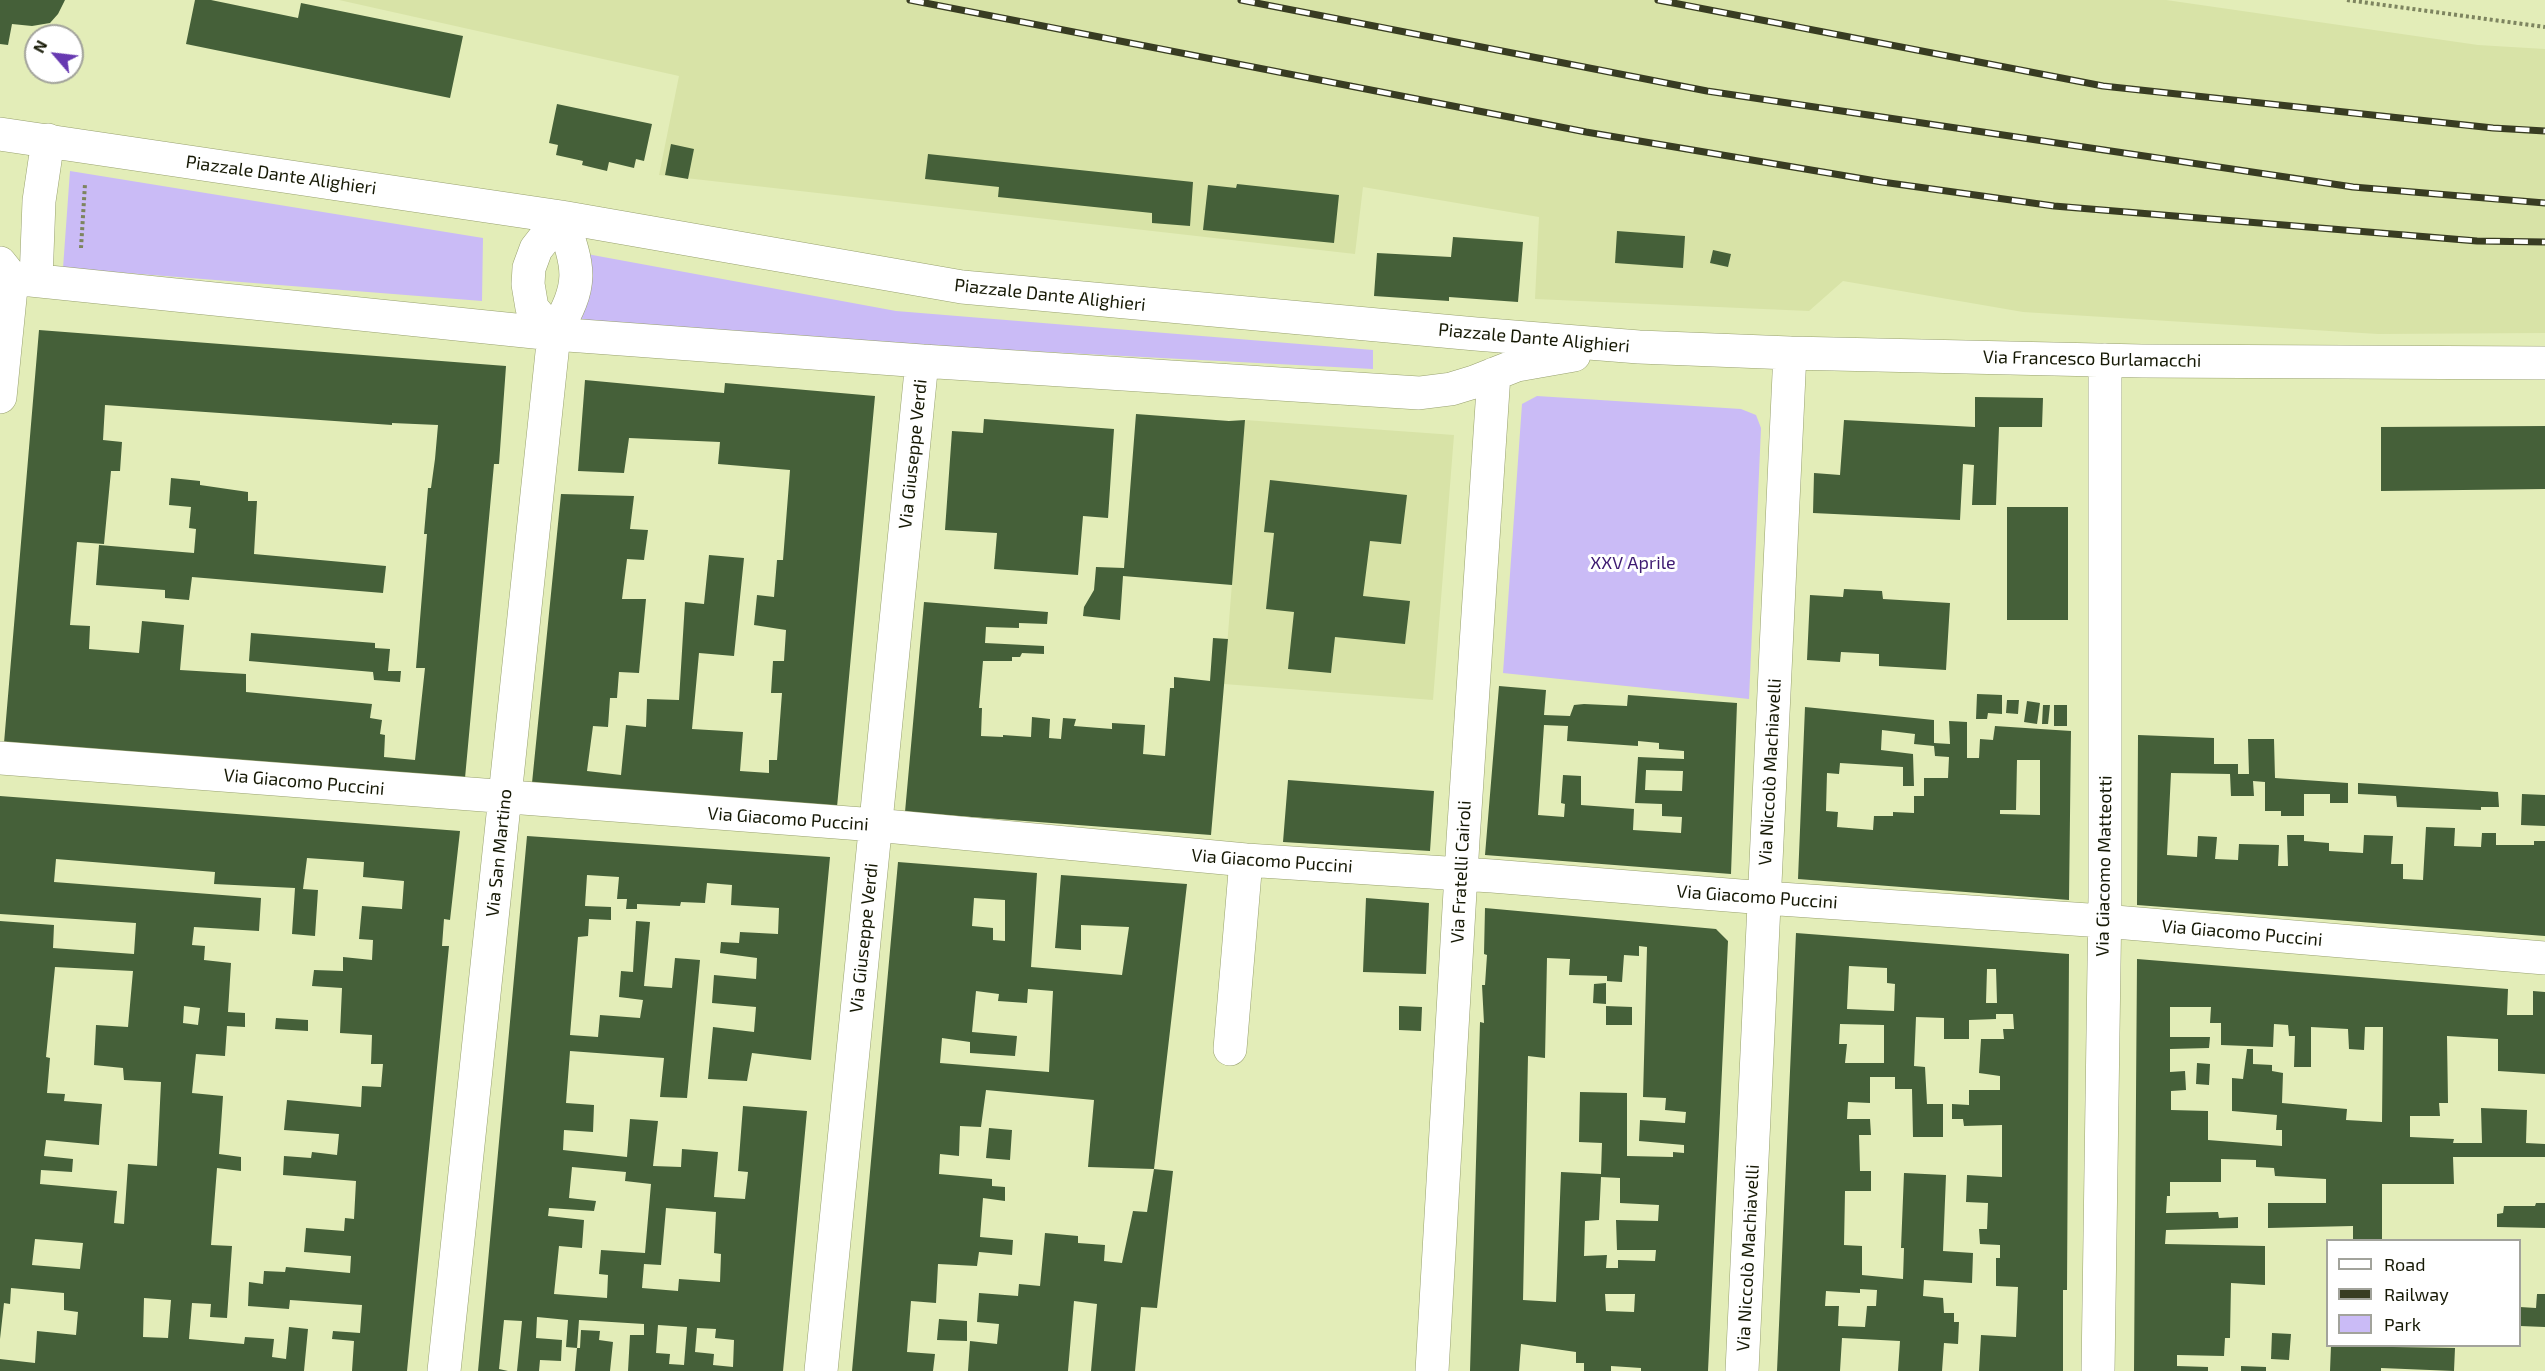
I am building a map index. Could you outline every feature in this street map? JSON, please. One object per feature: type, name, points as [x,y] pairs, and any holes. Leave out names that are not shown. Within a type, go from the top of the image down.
[{"type":"street","name":"Piazzale Dante Alighieri","points":[[0,134],[561,217],[962,287],[1639,347]]},
{"type":"street","points":[[0,397],[12,275],[39,201],[48,140]]},
{"type":"street","points":[[561,217],[575,257],[577,280],[568,310],[554,334],[532,308],[528,284],[529,268],[536,249],[561,217]]},
{"type":"street","name":"Piazzale Dante Alighieri","points":[[12,275],[554,334],[922,361],[1419,393],[1451,389],[1517,365],[1539,360],[1639,347]]},
{"type":"street","name":"Via San Martino","points":[[444,1371],[554,334]]},
{"type":"street","name":"Via Francesco Burlamacchi","points":[[1639,347],[2105,360],[2545,363]]},
{"type":"street","name":"Via Niccolò Machiavelli","points":[[1742,1371],[1790,353]]},
{"type":"street","name":"Via Giacomo Matteotti","points":[[2098,1371],[2103,921],[2105,360]]},
{"type":"street","name":"Via Giuseppe Verdi","points":[[821,1371],[922,361]]},
{"type":"street","name":"Via Fratelli Cairoli","points":[[1432,1371],[1461,873],[1494,374]]},
{"type":"street","name":"Via Giacomo Puccini","points":[[0,758],[875,825],[1246,860],[1461,873],[1765,898],[2103,921],[2545,958]]},
{"type":"street","points":[[1230,1049],[1246,860]]},
{"type":"path","points":[[2347,0],[2545,27]]},
{"type":"shaded area","points":[[339,0],[2166,0],[2478,45],[2545,49],[2545,333],[2378,334],[2023,312],[1843,281],[1809,311],[1535,299],[1539,217],[1363,187],[1355,254],[659,175],[679,76]]},
{"type":"shaded area","points":[[1245,420],[1454,435],[1433,700],[1224,684]]},
{"type":"green space","points":[[70,171],[483,238],[482,301],[63,268]]},
{"type":"green space","points":[[587,254],[896,311],[1373,350],[1373,369],[893,344],[579,323]]},
{"type":"green space","name":"XXV Aprile","points":[[1537,396],[1741,409],[1756,415],[1761,428],[1749,699],[1503,673],[1522,404]]},
{"type":"building","points":[[0,0],[65,0],[50,23],[12,24],[8,45],[0,44]]},
{"type":"building","points":[[195,0],[211,0],[298,18],[301,3],[463,36],[450,98],[186,44]]},
{"type":"building","points":[[557,104],[652,124],[644,161],[636,159],[634,168],[609,162],[607,171],[582,165],[583,161],[556,155],[558,145],[549,143]]},
{"type":"building","points":[[671,144],[694,149],[688,179],[665,175]]},
{"type":"building","points":[[928,154],[1193,182],[1190,226],[1152,223],[1152,213],[998,197],[999,187],[925,179]]},
{"type":"building","points":[[1237,184],[1339,195],[1334,243],[1203,230],[1208,185],[1236,188]]},
{"type":"building","points":[[1617,231],[1685,236],[1683,268],[1615,263]]},
{"type":"building","points":[[1453,237],[1523,242],[1518,302],[1449,297],[1449,301],[1374,296],[1377,253],[1451,257]]},
{"type":"building","points":[[1713,250],[1731,254],[1728,267],[1710,263]]},
{"type":"building","points":[[39,330],[506,366],[499,464],[494,464],[465,778],[4,743]],"holes":[[[105,405],[392,425],[392,423],[438,425],[431,488],[428,488],[424,534],[427,534],[416,668],[425,668],[415,760],[384,757],[385,735],[380,734],[382,720],[370,718],[372,704],[246,692],[246,674],[180,670],[184,625],[142,621],[139,653],[89,649],[90,626],[70,625],[77,542],[104,544],[111,471],[120,471],[122,442],[103,440]]]},
{"type":"building","points":[[585,380],[724,393],[725,383],[875,396],[837,807],[532,783],[561,494],[634,496],[630,529],[648,530],[644,560],[627,559],[622,599],[646,599],[639,673],[619,672],[617,698],[610,698],[608,727],[593,726],[587,771],[621,775],[626,725],[646,727],[647,699],[679,700],[685,602],[704,604],[709,555],[744,558],[734,656],[699,653],[692,729],[743,732],[740,771],[769,773],[769,760],[777,760],[782,693],[771,693],[773,661],[784,661],[786,630],[754,625],[757,595],[774,597],[777,560],[783,560],[790,470],[718,464],[720,442],[629,438],[624,473],[578,471]]},
{"type":"building","points":[[1975,397],[2043,398],[2042,427],[1999,427],[1996,505],[1972,505],[1974,465],[1963,464],[1960,520],[1813,513],[1814,473],[1840,475],[1844,420],[1975,427]]},
{"type":"building","points":[[1136,414],[1229,421],[1245,420],[1232,585],[1123,576],[1120,620],[1083,616],[1084,607],[1094,590],[1096,567],[1124,568]]},
{"type":"building","points":[[984,419],[1114,429],[1108,518],[1083,516],[1078,575],[994,569],[997,533],[945,530],[952,431],[983,433]]},
{"type":"building","points":[[2545,426],[2545,489],[2381,491],[2381,427]]},
{"type":"building","points":[[171,478],[200,481],[200,485],[248,492],[248,501],[257,501],[254,554],[386,566],[383,593],[192,577],[189,600],[165,598],[165,590],[96,585],[99,545],[194,553],[196,529],[189,528],[191,507],[169,505]]},
{"type":"building","points":[[1270,480],[1407,495],[1401,544],[1370,541],[1363,596],[1410,601],[1405,644],[1335,637],[1331,673],[1288,669],[1294,612],[1266,609],[1274,533],[1264,532]]},
{"type":"building","points":[[2007,507],[2068,507],[2068,620],[2007,620]]},
{"type":"building","points":[[1844,589],[1882,591],[1883,599],[1950,603],[1946,670],[1879,666],[1879,654],[1841,652],[1840,662],[1807,660],[1810,595],[1843,597]]},
{"type":"building","points":[[924,602],[1048,612],[1047,624],[1019,623],[1019,628],[986,627],[985,643],[1044,646],[1044,654],[1022,653],[1020,657],[1012,657],[1012,661],[983,661],[979,708],[982,708],[981,736],[1031,737],[1032,717],[1050,719],[1049,738],[1061,739],[1063,718],[1076,719],[1074,726],[1112,729],[1112,723],[1145,725],[1143,754],[1165,756],[1170,688],[1174,688],[1174,677],[1210,681],[1213,638],[1228,639],[1211,835],[905,812]]},
{"type":"building","points":[[251,633],[375,643],[375,648],[390,649],[388,671],[401,671],[400,682],[374,680],[373,672],[249,661]]},
{"type":"building","points":[[1499,686],[1546,690],[1544,715],[1570,716],[1574,705],[1627,706],[1628,695],[1737,703],[1731,874],[1485,855]],"holes":[[[1544,725],[1568,726],[1567,741],[1638,746],[1638,741],[1659,743],[1659,749],[1684,751],[1684,759],[1638,757],[1635,803],[1662,804],[1662,816],[1682,817],[1681,833],[1633,830],[1634,809],[1581,805],[1581,776],[1563,775],[1561,803],[1565,804],[1564,817],[1538,815]],[[1646,770],[1683,771],[1682,791],[1645,790]]]},
{"type":"building","points":[[1977,694],[2002,695],[2002,714],[1988,713],[1987,719],[1976,719]]},
{"type":"building","points":[[2007,700],[2019,700],[2018,714],[2006,713]]},
{"type":"building","points":[[2027,701],[2040,703],[2037,724],[2024,722]]},
{"type":"building","points":[[2043,705],[2050,705],[2048,724],[2042,724]]},
{"type":"building","points":[[2054,705],[2067,705],[2067,726],[2054,726]]},
{"type":"building","points":[[1805,707],[1934,720],[1934,743],[1950,744],[1949,721],[1967,722],[1967,758],[1979,758],[1980,739],[1993,740],[1995,726],[2071,731],[2069,900],[1798,879]],"holes":[[[1882,730],[1915,734],[1914,744],[1934,746],[1935,756],[1949,757],[1948,778],[1924,778],[1924,796],[1914,796],[1914,813],[1893,812],[1893,816],[1874,816],[1873,830],[1837,827],[1838,812],[1826,811],[1827,773],[1839,774],[1840,763],[1903,767],[1903,786],[1914,786],[1913,754],[1881,750]],[[2017,760],[2040,760],[2040,815],[2000,814],[2000,810],[2016,810]]]},
{"type":"building","points":[[2138,735],[2214,738],[2214,764],[2238,764],[2238,774],[2249,774],[2248,739],[2274,739],[2275,778],[2348,783],[2348,803],[2330,803],[2330,794],[2304,794],[2304,816],[2281,816],[2281,811],[2265,811],[2265,782],[2253,781],[2254,796],[2231,796],[2230,774],[2171,773],[2167,855],[2197,857],[2198,836],[2217,837],[2215,859],[2238,860],[2239,844],[2279,845],[2278,866],[2288,866],[2287,835],[2304,835],[2304,841],[2329,843],[2329,851],[2363,853],[2364,835],[2393,836],[2391,864],[2403,864],[2403,879],[2423,880],[2426,827],[2455,828],[2454,846],[2481,847],[2482,833],[2496,833],[2496,845],[2534,845],[2534,841],[2545,841],[2545,936],[2137,905]]},
{"type":"building","points":[[1288,780],[1434,791],[1430,851],[1283,842]]},
{"type":"building","points":[[2358,783],[2498,792],[2499,807],[2481,807],[2481,810],[2397,807],[2396,796],[2358,794]]},
{"type":"building","points":[[2522,794],[2545,795],[2545,826],[2521,825]]},
{"type":"building","points":[[0,796],[460,831],[450,920],[444,919],[442,946],[449,946],[407,1371],[352,1371],[354,1341],[332,1339],[333,1331],[360,1333],[362,1305],[290,1300],[289,1309],[248,1306],[249,1282],[263,1284],[264,1271],[285,1272],[286,1267],[350,1273],[351,1256],[304,1252],[306,1228],[344,1231],[345,1218],[354,1219],[356,1181],[283,1175],[284,1156],[311,1158],[312,1152],[337,1155],[339,1134],[284,1130],[287,1100],[361,1107],[362,1086],[381,1087],[383,1064],[371,1064],[372,1035],[340,1033],[342,988],[312,986],[314,970],[343,971],[343,957],[372,960],[373,940],[359,939],[362,906],[402,909],[404,881],[363,877],[364,862],[307,858],[303,889],[318,890],[315,936],[292,934],[295,888],[214,884],[215,872],[56,859],[54,882],[261,898],[259,931],[194,927],[192,945],[205,946],[204,960],[231,963],[228,1012],[245,1013],[245,1027],[227,1026],[225,1056],[196,1054],[192,1093],[223,1096],[219,1154],[241,1157],[241,1171],[217,1168],[211,1245],[232,1246],[227,1318],[210,1317],[211,1304],[192,1303],[189,1339],[244,1344],[245,1337],[274,1339],[272,1357],[286,1359],[289,1327],[308,1329],[304,1371],[0,1371],[0,1359],[35,1363],[37,1331],[76,1335],[78,1312],[64,1310],[64,1293],[11,1288],[10,1304],[4,1303],[0,1339],[0,921],[54,925],[53,948],[134,954],[136,923],[0,914]],"holes":[[[55,967],[133,971],[128,1027],[96,1025],[94,1065],[123,1068],[124,1080],[161,1082],[157,1166],[128,1164],[124,1224],[114,1223],[117,1191],[40,1184],[41,1170],[72,1172],[73,1159],[44,1156],[46,1140],[99,1145],[102,1104],[64,1101],[65,1094],[47,1093],[50,1058],[46,1057]],[[184,1006],[200,1008],[198,1025],[183,1023]],[[35,1239],[83,1243],[80,1269],[32,1265]],[[144,1298],[171,1300],[168,1338],[143,1337]]]},
{"type":"building","points":[[527,836],[830,857],[811,1060],[752,1053],[747,1081],[708,1079],[713,1027],[754,1032],[756,1007],[712,1003],[714,975],[756,979],[757,958],[720,953],[721,942],[739,943],[740,932],[778,934],[779,908],[731,905],[732,885],[707,883],[705,903],[681,902],[680,906],[637,904],[637,909],[626,909],[627,899],[617,899],[619,877],[587,875],[585,906],[611,907],[611,920],[589,919],[588,936],[578,937],[570,1035],[598,1037],[600,1015],[640,1018],[643,1000],[619,997],[621,971],[633,972],[636,921],[650,922],[644,986],[672,988],[675,958],[700,960],[687,1098],[660,1097],[664,1058],[570,1051],[566,1103],[594,1105],[593,1132],[564,1130],[563,1150],[627,1157],[630,1119],[658,1121],[653,1166],[681,1167],[682,1149],[718,1152],[714,1197],[745,1199],[748,1172],[738,1171],[743,1106],[807,1111],[783,1371],[628,1371],[630,1335],[644,1335],[644,1324],[579,1320],[577,1348],[566,1347],[568,1320],[537,1317],[536,1338],[562,1340],[561,1361],[540,1360],[539,1371],[517,1371],[522,1321],[504,1320],[499,1369],[508,1371],[478,1371]],"holes":[[[572,1167],[626,1172],[625,1181],[651,1184],[645,1253],[601,1250],[599,1274],[608,1275],[607,1298],[554,1294],[559,1246],[582,1248],[584,1220],[548,1216],[549,1208],[594,1211],[596,1201],[569,1198]],[[666,1208],[716,1212],[714,1253],[721,1254],[720,1282],[679,1279],[678,1291],[642,1288],[644,1264],[661,1265]],[[658,1325],[687,1327],[684,1365],[669,1364],[670,1354],[656,1353]],[[697,1328],[716,1329],[715,1338],[734,1340],[733,1367],[713,1365],[714,1354],[695,1352]]]},
{"type":"building","points":[[898,862],[1037,873],[1031,967],[1122,975],[1129,927],[1081,925],[1081,950],[1055,948],[1061,875],[1187,884],[1154,1169],[1088,1167],[1094,1100],[986,1090],[981,1127],[960,1126],[959,1156],[940,1154],[939,1174],[992,1179],[992,1186],[1005,1187],[1005,1201],[983,1198],[980,1237],[1013,1240],[1012,1255],[979,1252],[977,1266],[938,1264],[936,1303],[911,1301],[907,1352],[935,1354],[933,1371],[852,1371]],"holes":[[[974,898],[1005,900],[1005,941],[993,940],[993,928],[972,926]],[[1028,989],[1053,991],[1049,1072],[940,1063],[942,1038],[970,1042],[970,1053],[1015,1056],[1017,1036],[972,1032],[976,991],[999,994],[998,1001],[1027,1003]]]},
{"type":"building","points":[[1366,898],[1429,903],[1426,974],[1363,972]]},
{"type":"building","points":[[1485,908],[1716,929],[1728,941],[1708,1371],[1641,1371],[1641,1368],[1611,1366],[1611,1371],[1584,1371],[1584,1363],[1576,1363],[1576,1352],[1521,1344],[1519,1371],[1470,1371],[1480,1022],[1484,1023],[1482,985],[1485,985],[1487,955],[1484,954]],"holes":[[[1639,946],[1647,947],[1643,1097],[1666,1098],[1665,1110],[1686,1112],[1685,1123],[1640,1120],[1639,1141],[1684,1145],[1684,1153],[1673,1152],[1673,1157],[1627,1156],[1627,1093],[1580,1092],[1579,1142],[1602,1143],[1601,1174],[1561,1172],[1556,1302],[1523,1300],[1528,1056],[1545,1058],[1547,958],[1570,959],[1569,975],[1607,976],[1607,981],[1622,982],[1624,955],[1639,956]],[[1601,1177],[1620,1178],[1620,1203],[1659,1205],[1658,1221],[1616,1220],[1617,1250],[1656,1250],[1655,1261],[1618,1260],[1618,1268],[1606,1268],[1607,1255],[1584,1256],[1585,1221],[1599,1220]],[[1605,1294],[1635,1294],[1634,1312],[1606,1311]]]},
{"type":"building","points":[[1796,933],[2069,954],[2067,1290],[2063,1290],[2063,1371],[1979,1371],[1981,1335],[2016,1337],[2018,1287],[1996,1286],[1996,1258],[2000,1258],[2000,1245],[1980,1244],[1979,1229],[1987,1229],[1988,1203],[1966,1202],[1967,1175],[2002,1177],[2002,1125],[1964,1126],[1963,1119],[1952,1119],[1952,1104],[1969,1105],[1969,1090],[2000,1090],[2000,1076],[1979,1073],[1981,1039],[2004,1039],[2003,1029],[2014,1029],[2013,1014],[1996,1014],[1996,1019],[1969,1020],[1969,1039],[1944,1039],[1944,1018],[1916,1017],[1914,1066],[1925,1067],[1927,1104],[1943,1104],[1943,1137],[1913,1137],[1912,1089],[1895,1089],[1895,1077],[1870,1077],[1870,1103],[1848,1102],[1847,1119],[1870,1119],[1871,1135],[1859,1135],[1860,1171],[1871,1171],[1871,1191],[1845,1191],[1844,1245],[1862,1246],[1862,1275],[1903,1279],[1904,1248],[1901,1248],[1904,1173],[1946,1175],[1943,1251],[1973,1253],[1972,1283],[1924,1280],[1923,1296],[1943,1298],[1944,1313],[1954,1313],[1954,1322],[1959,1322],[1958,1344],[1944,1343],[1942,1371],[1898,1371],[1900,1341],[1842,1338],[1840,1371],[1777,1371]],"holes":[[[1849,966],[1887,968],[1887,983],[1895,984],[1894,1011],[1847,1009]],[[1987,969],[1996,969],[1997,1003],[1986,1003]],[[1840,1024],[1884,1025],[1884,1063],[1845,1063],[1847,1044],[1839,1044]],[[1860,1289],[1877,1290],[1876,1306],[1867,1306],[1865,1327],[1838,1326],[1839,1306],[1825,1306],[1826,1291],[1860,1293]]]},
{"type":"building","points":[[2137,959],[2508,989],[2507,1015],[2533,1015],[2533,991],[2545,992],[2545,1074],[2498,1071],[2498,1039],[2447,1036],[2448,1103],[2439,1103],[2440,1116],[2410,1116],[2410,1137],[2454,1139],[2453,1143],[2482,1143],[2481,1108],[2527,1110],[2526,1143],[2545,1144],[2545,1157],[2453,1157],[2454,1184],[2382,1184],[2382,1239],[2353,1239],[2353,1226],[2268,1228],[2268,1203],[2326,1203],[2326,1179],[2275,1176],[2274,1168],[2256,1167],[2256,1160],[2221,1159],[2221,1182],[2170,1182],[2166,1213],[2218,1212],[2219,1218],[2238,1217],[2238,1228],[2166,1230],[2165,1244],[2265,1246],[2265,1285],[2231,1283],[2230,1338],[2225,1338],[2224,1356],[2177,1355],[2177,1366],[2208,1367],[2208,1371],[2134,1371]],"holes":[[[2170,1007],[2211,1007],[2210,1023],[2221,1023],[2221,1045],[2273,1047],[2274,1024],[2288,1025],[2289,1036],[2295,1036],[2294,1067],[2311,1067],[2311,1027],[2348,1029],[2349,1049],[2364,1050],[2365,1027],[2383,1027],[2382,1122],[2346,1120],[2347,1109],[2282,1103],[2283,1073],[2272,1071],[2272,1065],[2253,1064],[2253,1049],[2247,1049],[2243,1079],[2232,1078],[2232,1111],[2277,1115],[2276,1130],[2282,1130],[2282,1146],[2208,1140],[2208,1111],[2171,1110],[2171,1091],[2186,1090],[2185,1071],[2170,1072],[2170,1049],[2209,1048],[2210,1037],[2170,1037]]]},
{"type":"building","points":[[1606,983],[1606,1004],[1593,1003],[1594,984]]},
{"type":"building","points":[[1399,1006],[1422,1007],[1421,1031],[1399,1030]]},
{"type":"building","points":[[1606,1006],[1632,1007],[1632,1025],[1606,1025]]},
{"type":"building","points":[[276,1018],[308,1020],[308,1031],[275,1029]]},
{"type":"building","points":[[2197,1063],[2210,1064],[2209,1085],[2196,1084]]},
{"type":"building","points":[[989,1128],[1012,1130],[1010,1160],[986,1158]]},
{"type":"building","points":[[1154,1169],[1173,1171],[1157,1308],[1141,1307],[1135,1371],[1091,1371],[1097,1304],[1074,1301],[1068,1371],[968,1371],[970,1341],[997,1344],[999,1324],[977,1322],[979,1293],[1018,1296],[1019,1284],[1040,1286],[1045,1233],[1078,1236],[1078,1243],[1105,1245],[1104,1261],[1122,1263],[1133,1211],[1147,1212]]},
{"type":"building","points":[[2536,1203],[2545,1203],[2545,1228],[2497,1227],[2497,1214],[2503,1213],[2504,1206],[2535,1206]]},
{"type":"building","points":[[2537,1294],[2545,1294],[2545,1327],[2521,1326],[2521,1307],[2536,1308]]},
{"type":"building","points":[[939,1319],[967,1321],[967,1341],[937,1340]]},
{"type":"building","points":[[581,1330],[600,1331],[599,1340],[613,1342],[610,1371],[575,1371]]},
{"type":"building","points":[[2272,1333],[2291,1334],[2289,1360],[2271,1359]]},
{"type":"building","points":[[2331,1347],[2455,1348],[2454,1371],[2381,1368],[2381,1371],[2330,1371]]},
{"type":"building","points":[[2241,1366],[2266,1367],[2266,1371],[2241,1371]]},
{"type":"railway","points":[[910,0],[1586,132],[1882,182],[2054,206],[2477,241],[2545,242]]},
{"type":"railway","points":[[1241,0],[1707,91],[2353,187],[2545,203]]},
{"type":"railway","points":[[1658,0],[2103,86],[2493,128],[2545,131]]}]
